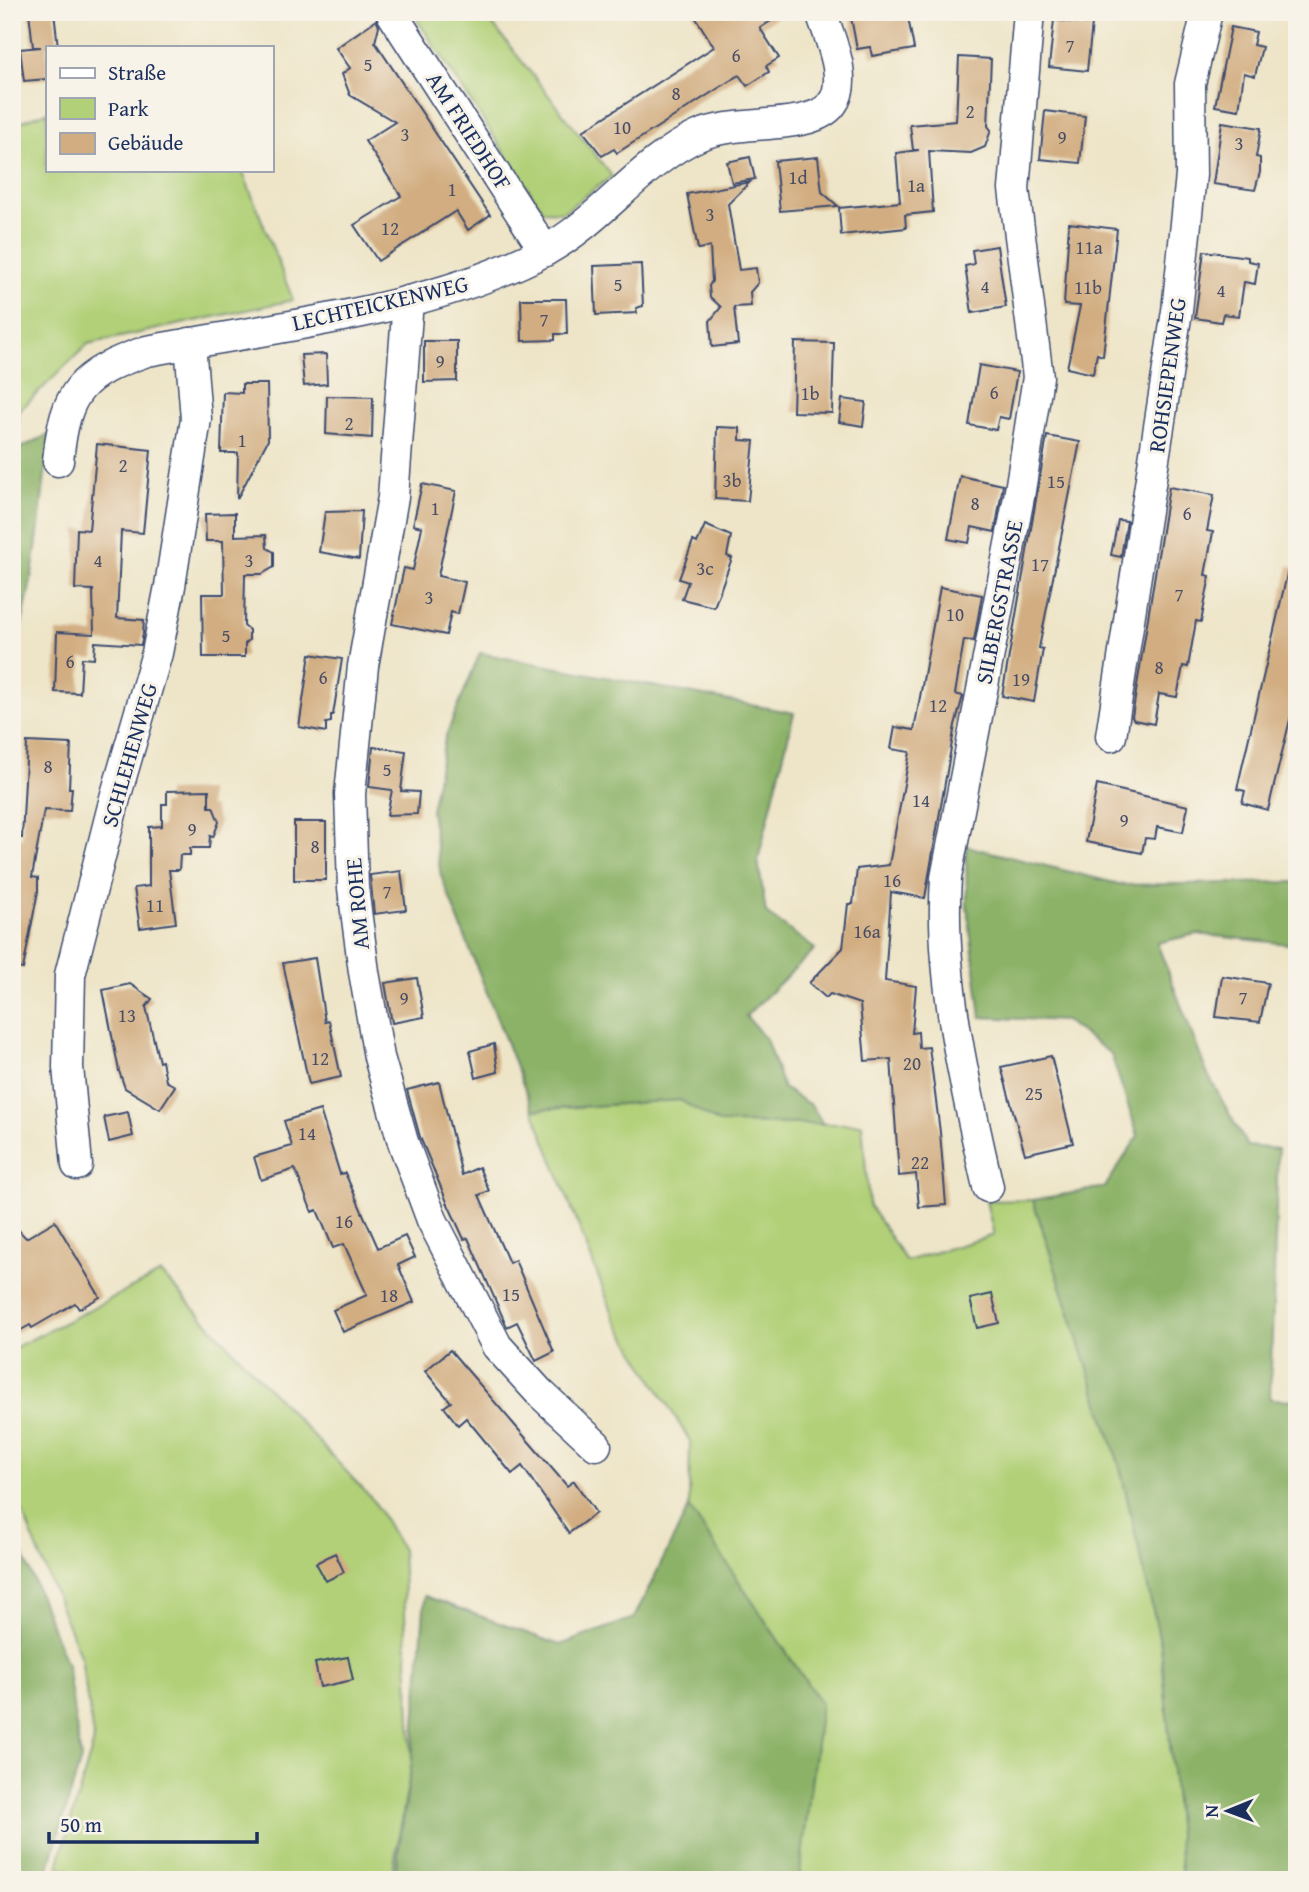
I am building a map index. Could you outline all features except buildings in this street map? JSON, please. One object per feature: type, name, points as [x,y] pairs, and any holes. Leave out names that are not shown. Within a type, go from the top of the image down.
[{"type":"street","name":"AM FRIEDHOF","points":[[391,12],[545,251]]},
{"type":"street","name":"LECHTEICKENWEG","points":[[58,461],[62,420],[71,398],[88,380],[112,363],[147,351],[408,301],[466,284],[545,251],[571,235],[660,161],[696,136],[740,124],[808,121],[823,115],[835,100],[840,81],[821,12]]},
{"type":"street","name":"SILBERGSTRASSE","points":[[988,1187],[958,1036],[943,916],[946,878],[1019,497],[1038,377],[1014,189],[1029,12]]},
{"type":"street","name":"ROHSIEPENWEG","points":[[1111,736],[1177,311],[1191,175],[1190,84],[1207,12]]},
{"type":"street","name":"AM ROHE","points":[[408,301],[393,497],[363,666],[350,794],[353,888],[364,972],[379,1057],[403,1142],[432,1220],[497,1346],[539,1392],[596,1446]]},
{"type":"street","name":"SCHLEHENWEG","points":[[77,1166],[68,1067],[70,975],[115,798],[157,653],[170,586],[196,419],[190,343]]},
{"type":"green space","points":[[412,12],[483,12],[612,176],[563,212],[543,211]]},
{"type":"green space","points":[[46,112],[46,172],[243,172],[293,300],[88,344],[19,411],[17,450],[12,452],[12,125]]},
{"type":"green space","points":[[50,434],[32,575],[12,657],[12,452]]},
{"type":"green space","points":[[480,653],[794,713],[758,860],[766,913],[815,949],[746,1016],[766,1039],[783,1088],[812,1106],[823,1124],[719,1123],[680,1100],[533,1110],[441,876],[431,811],[445,738]]},
{"type":"green space","points":[[966,846],[1123,885],[1297,882],[1297,945],[1196,934],[1157,943],[1207,1073],[1247,1146],[1278,1149],[1270,1399],[1297,1400],[1297,1811],[1290,1880],[1182,1880],[1161,1645],[1120,1467],[1033,1200],[1105,1187],[1138,1136],[1111,1054],[1065,1021],[981,1017],[967,905]]},
{"type":"green space","points":[[680,1100],[719,1123],[862,1124],[869,1205],[906,1261],[994,1235],[986,1201],[1033,1200],[1120,1467],[1161,1645],[1182,1880],[799,1880],[821,1704],[689,1507],[690,1441],[615,1319],[533,1110]]},
{"type":"green space","points":[[161,1273],[374,1501],[402,1550],[412,1762],[391,1880],[95,1880],[58,1866],[94,1741],[81,1658],[12,1486],[12,1349]]},
{"type":"green space","points":[[689,1507],[821,1704],[799,1880],[394,1880],[412,1762],[425,1596],[560,1645],[634,1618]]},
{"type":"green space","points":[[12,1526],[67,1665],[81,1759],[45,1880],[12,1880]]}]
